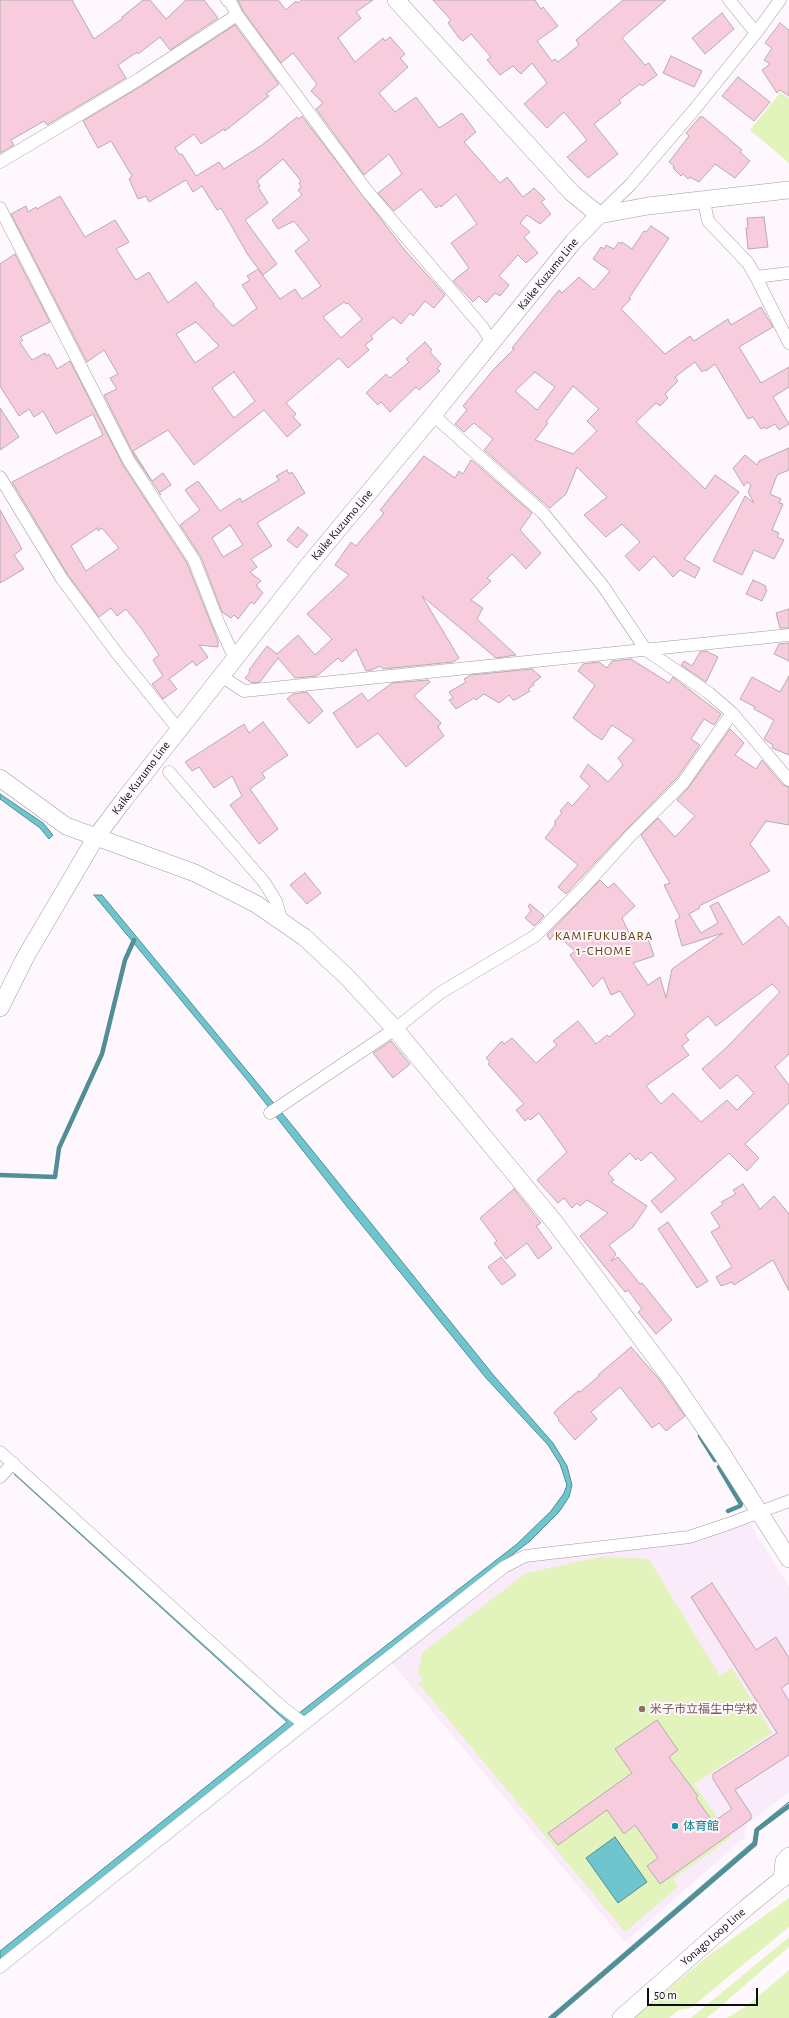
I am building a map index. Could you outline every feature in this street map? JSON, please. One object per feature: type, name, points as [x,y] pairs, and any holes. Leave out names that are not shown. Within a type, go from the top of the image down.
[{"type":"street","points":[[227,0],[231,3],[237,15],[367,191],[483,328],[492,343]]},
{"type":"street","points":[[396,0],[572,193],[599,215],[648,206],[704,201],[789,190]]},
{"type":"street","points":[[728,0],[756,33]]},
{"type":"street","points":[[599,215],[631,184],[694,110],[756,33],[780,0]]},
{"type":"street","points":[[0,162],[133,83],[237,15]]},
{"type":"street","points":[[704,201],[708,221],[748,263],[789,343]]},
{"type":"street","points":[[0,208],[5,229],[129,461],[194,560],[235,659]]},
{"type":"street","name":"Kaike Kuzumo Line","points":[[0,1008],[26,956],[96,837],[178,729],[307,567],[492,343],[573,242],[599,215]]},
{"type":"street","points":[[756,277],[789,274]]},
{"type":"street","points":[[433,415],[543,513],[603,586],[646,650],[709,693],[732,713],[789,780]]},
{"type":"street","points":[[0,477],[62,579],[116,652],[178,729]]},
{"type":"street","points":[[221,676],[244,691],[789,635]]},
{"type":"street","points":[[270,1113],[395,1029],[440,993],[535,936],[584,887],[630,836],[683,783],[732,713]]},
{"type":"street","points":[[169,772],[264,882],[276,901],[282,922]]},
{"type":"street","points":[[0,778],[66,826],[195,872],[256,904],[304,938],[346,976],[395,1029],[556,1224],[672,1380],[760,1512],[789,1560]]},
{"type":"street","points":[[0,1452],[291,1714],[304,1724]]},
{"type":"street","points":[[0,1477],[13,1463]]},
{"type":"street","points":[[0,1967],[304,1724],[471,1592],[504,1568],[525,1556],[689,1537],[789,1501]]},
{"type":"street","points":[[787,1877],[784,1861],[789,1856]]},
{"type":"street","name":"Yonago Loop Line","points":[[621,2018],[746,1908],[787,1877]]},
{"type":"shaded area","points":[[748,1521],[789,1586],[789,1792],[747,1824],[744,1838],[625,1942],[391,1662],[502,1576],[526,1561],[598,1549],[659,1547],[700,1541]]},
{"type":"green space","points":[[780,93],[789,98],[789,163],[750,130]]},
{"type":"green space","points":[[600,1557],[649,1559],[720,1676],[732,1668],[772,1733],[694,1784],[731,1837],[673,1879],[678,1887],[625,1932],[418,1683],[424,1681],[418,1672],[423,1652],[526,1573]]},
{"type":"green space","points":[[789,1898],[789,1927],[691,2008],[679,2010],[669,2018],[634,2018],[708,1956]]},
{"type":"green space","points":[[789,1937],[789,1947],[707,2018],[691,2018]]},
{"type":"green space","points":[[789,1970],[789,2018],[727,2018],[748,2005]]},
{"type":"water","points":[[0,794],[43,823],[53,835],[49,839],[40,828],[0,799]]},
{"type":"water","points":[[94,895],[102,895],[291,1124],[495,1377],[553,1443],[567,1466],[572,1485],[569,1497],[559,1512],[530,1541],[309,1712],[0,1960],[0,1951],[287,1722],[14,1474],[16,1472],[290,1720],[517,1544],[551,1511],[564,1493],[567,1485],[560,1464],[548,1445],[486,1378],[348,1208],[248,1081]]},
{"type":"water","points":[[789,1802],[756,1830],[755,1843],[575,1997],[548,2018],[753,1842],[755,1829]]},
{"type":"water","points":[[615,1837],[647,1882],[618,1903],[586,1858]]},
{"type":"building","points":[[0,0],[72,0],[94,39],[123,18],[122,17],[143,0],[150,0],[166,19],[186,0],[204,0],[218,18],[170,50],[160,37],[138,54],[137,52],[118,65],[126,78],[47,125],[44,121],[11,140],[14,145],[0,153]]},
{"type":"building","points":[[238,0],[278,0],[286,10],[296,1],[298,3],[302,0],[373,0],[356,12],[361,18],[338,38],[355,62],[383,38],[385,41],[390,37],[405,54],[400,58],[408,67],[379,93],[395,112],[416,97],[439,128],[462,113],[476,132],[464,142],[500,183],[507,177],[523,197],[534,188],[545,199],[541,202],[551,214],[540,224],[527,215],[520,223],[530,232],[524,237],[538,253],[526,263],[518,255],[499,276],[509,285],[500,296],[495,293],[486,303],[479,296],[473,302],[453,281],[469,268],[451,243],[477,224],[456,194],[441,207],[440,205],[436,208],[421,189],[394,211],[378,193],[402,174],[389,154],[364,175],[316,109],[323,103],[311,91],[317,84],[293,53],[281,63],[243,11]]},
{"type":"building","points":[[433,0],[535,0],[541,9],[543,7],[558,26],[537,41],[552,61],[555,59],[558,62],[579,45],[576,40],[623,0],[666,0],[622,38],[645,65],[649,63],[657,75],[642,86],[640,84],[619,100],[621,103],[594,124],[618,154],[588,178],[567,157],[587,140],[564,112],[547,128],[524,104],[547,83],[532,63],[521,74],[513,66],[500,75],[487,60],[491,57],[471,34],[463,41],[459,38],[448,23],[451,20]]},
{"type":"building","points":[[722,13],[734,29],[705,54],[692,38]]},
{"type":"building","points":[[780,23],[789,30],[789,96],[780,90],[777,93],[762,70],[770,64],[764,60],[772,48],[765,43]]},
{"type":"building","points":[[235,25],[279,84],[266,94],[269,96],[225,131],[224,129],[201,144],[194,134],[175,148],[180,155],[182,154],[196,176],[219,162],[224,169],[262,145],[297,117],[299,119],[302,116],[403,248],[445,295],[434,308],[425,301],[413,316],[410,313],[401,324],[393,317],[371,336],[373,339],[365,345],[369,350],[348,368],[339,358],[286,403],[296,414],[293,417],[301,425],[287,437],[264,410],[194,465],[168,430],[133,451],[152,481],[163,473],[171,485],[159,493],[135,457],[104,395],[117,389],[110,378],[118,374],[104,350],[87,362],[11,214],[26,206],[28,212],[36,207],[37,209],[60,196],[85,237],[115,220],[129,242],[116,249],[136,280],[149,272],[168,303],[196,282],[214,304],[213,305],[233,326],[257,308],[242,285],[250,280],[247,276],[258,269],[280,299],[295,289],[302,299],[321,286],[295,251],[309,240],[294,221],[278,229],[272,220],[302,195],[298,190],[301,187],[299,183],[301,181],[283,159],[257,181],[260,186],[258,187],[268,203],[245,220],[277,264],[263,275],[248,255],[221,208],[217,210],[202,186],[193,192],[186,180],[149,202],[146,196],[138,199],[129,179],[132,176],[111,141],[98,148],[83,121],[143,85]],"holes":[[[344,302],[346,304],[348,303],[362,319],[341,338],[323,317]],[[196,322],[219,346],[195,363],[176,334]],[[234,372],[255,401],[234,418],[212,388]]]},
{"type":"building","points":[[671,56],[702,71],[694,87],[663,73]]},
{"type":"building","points":[[738,77],[770,102],[754,121],[722,96]]},
{"type":"building","points":[[700,117],[703,117],[742,150],[740,152],[750,161],[735,178],[715,164],[699,182],[690,177],[688,179],[683,174],[681,176],[669,162],[689,136],[686,133]]},
{"type":"building","points":[[764,217],[768,247],[748,249],[746,228],[748,228],[747,218]]},
{"type":"building","points":[[651,226],[669,238],[629,298],[631,299],[621,309],[665,354],[690,336],[694,341],[728,319],[731,325],[761,307],[773,327],[739,347],[761,383],[789,367],[789,387],[773,397],[789,424],[779,430],[775,424],[766,429],[764,427],[761,429],[753,417],[748,419],[715,364],[706,371],[704,370],[702,372],[695,362],[675,377],[678,381],[665,394],[668,398],[660,406],[656,403],[636,422],[705,489],[715,475],[739,492],[684,559],[700,568],[695,578],[680,570],[673,577],[654,556],[639,571],[625,556],[640,542],[622,524],[606,537],[584,515],[607,497],[577,467],[566,494],[550,508],[484,450],[493,439],[474,423],[464,432],[455,424],[467,410],[463,406],[494,369],[514,349],[512,348],[559,290],[562,293],[579,277],[594,290],[610,271],[593,259],[601,247],[604,249],[606,245],[614,249],[619,242],[621,244],[622,242],[632,249],[644,231],[646,232]],"holes":[[[535,372],[555,387],[537,410],[515,391]],[[573,386],[599,409],[587,421],[597,431],[573,454],[535,440],[548,423],[546,422]]]},
{"type":"building","points":[[15,254],[50,322],[20,337],[23,340],[20,343],[32,360],[45,353],[46,356],[49,354],[57,369],[70,361],[123,465],[187,563],[218,641],[218,647],[199,645],[208,657],[196,666],[193,661],[169,679],[177,689],[163,699],[152,684],[163,676],[153,660],[159,655],[141,628],[126,609],[117,616],[111,608],[99,617],[68,575],[12,482],[103,435],[93,414],[56,434],[43,411],[34,417],[29,409],[19,416],[0,386],[0,264]],"holes":[[[97,528],[98,531],[102,528],[119,548],[86,571],[71,546]]]},
{"type":"building","points":[[425,342],[432,350],[430,352],[441,364],[437,369],[440,371],[419,390],[416,387],[390,412],[381,402],[378,405],[366,393],[386,374],[390,378],[409,362],[406,359]]},
{"type":"building","points":[[0,408],[19,437],[0,450]]},
{"type":"building","points":[[789,448],[789,470],[777,475],[770,494],[781,499],[779,503],[783,504],[772,530],[779,533],[777,537],[784,540],[774,559],[754,550],[742,575],[713,561],[745,496],[754,503],[748,492],[751,485],[747,482],[744,486],[733,468],[745,455],[757,465],[759,461]]},
{"type":"building","points":[[424,456],[455,478],[459,471],[463,474],[471,460],[532,513],[520,530],[541,553],[526,569],[512,554],[487,578],[491,581],[471,600],[483,608],[477,619],[516,655],[496,658],[422,596],[459,658],[453,662],[383,669],[380,666],[366,671],[356,649],[342,662],[338,658],[317,676],[295,678],[278,658],[260,682],[252,683],[245,678],[250,672],[249,670],[267,646],[277,654],[298,635],[315,655],[332,639],[307,614],[349,575],[335,565],[351,542],[356,546],[384,513],[380,510]]},
{"type":"building","points":[[287,470],[289,474],[292,472],[305,493],[257,523],[272,546],[251,559],[257,567],[250,572],[261,581],[256,585],[263,593],[254,604],[251,602],[238,619],[234,615],[231,618],[222,612],[201,557],[180,525],[200,510],[185,490],[198,481],[220,511],[240,498],[242,502],[279,480],[276,476]],"holes":[[[230,525],[243,545],[223,557],[212,538]]]},
{"type":"building","points":[[0,510],[22,549],[14,555],[24,569],[0,583]]},
{"type":"building","points":[[298,527],[308,535],[297,548],[287,540]]},
{"type":"building","points":[[753,580],[766,586],[765,589],[767,590],[762,601],[746,594]]},
{"type":"building","points":[[789,609],[789,628],[780,628],[776,613]]},
{"type":"building","points":[[789,643],[789,661],[774,654],[779,644]]},
{"type":"building","points":[[706,651],[718,657],[706,682],[681,665],[684,661],[692,666],[700,652]]},
{"type":"building","points":[[631,659],[669,683],[673,677],[721,714],[714,725],[704,719],[691,739],[700,745],[677,778],[566,894],[558,887],[578,865],[545,838],[555,825],[555,821],[562,813],[560,811],[568,802],[572,806],[590,786],[580,777],[588,764],[608,782],[623,765],[618,758],[634,740],[612,725],[602,740],[573,718],[595,685],[578,671],[583,664],[599,662],[607,668],[612,661]]},
{"type":"building","points":[[532,669],[541,677],[528,689],[530,691],[515,700],[513,700],[509,695],[499,703],[484,694],[476,700],[474,698],[456,709],[449,700],[453,698],[449,692],[466,682],[464,679],[471,675]]},
{"type":"building","points":[[789,676],[789,755],[772,748],[773,745],[764,739],[774,720],[740,699],[752,677],[780,692]]},
{"type":"building","points":[[428,680],[430,682],[414,696],[441,723],[438,727],[444,736],[406,767],[378,733],[357,748],[333,713],[362,693],[368,701],[392,683]]},
{"type":"building","points":[[307,692],[323,711],[309,724],[287,699],[293,694]]},
{"type":"building","points":[[263,722],[288,755],[262,773],[265,778],[250,789],[278,829],[259,844],[230,805],[242,796],[232,776],[214,788],[199,767],[192,771],[185,762],[244,724],[249,733]]},
{"type":"building","points":[[730,729],[744,743],[735,755],[756,769],[762,760],[783,785],[789,787],[789,825],[766,821],[750,844],[770,871],[699,906],[700,908],[689,914],[701,933],[718,923],[710,906],[718,902],[743,945],[779,916],[789,928],[789,1054],[775,1067],[789,1085],[789,1103],[745,1144],[759,1158],[747,1171],[729,1153],[661,1213],[651,1201],[676,1179],[651,1152],[641,1161],[638,1158],[636,1160],[630,1153],[608,1173],[614,1180],[611,1182],[647,1206],[633,1227],[609,1245],[616,1254],[611,1261],[618,1257],[640,1284],[642,1283],[672,1320],[656,1334],[638,1312],[642,1309],[628,1290],[625,1292],[580,1236],[608,1213],[587,1200],[580,1206],[577,1203],[572,1208],[564,1198],[558,1203],[537,1180],[567,1152],[539,1113],[530,1120],[528,1118],[525,1121],[516,1110],[524,1104],[488,1064],[490,1062],[486,1058],[502,1041],[504,1044],[512,1038],[536,1063],[557,1045],[553,1041],[578,1021],[596,1044],[607,1035],[609,1037],[635,1015],[620,991],[611,995],[603,977],[593,987],[570,955],[575,951],[555,933],[550,940],[547,935],[600,880],[608,888],[614,883],[635,906],[622,918],[631,937],[645,933],[647,935],[654,956],[633,963],[648,985],[660,977],[666,998],[672,969],[723,933],[682,946],[675,921],[680,917],[664,885],[670,883],[641,835],[658,818],[675,837],[695,816],[677,800],[689,787]],"holes":[[[772,984],[780,992],[725,1049],[702,1069],[720,1089],[737,1075],[754,1093],[737,1110],[727,1100],[701,1122],[673,1093],[661,1104],[646,1086],[689,1055],[682,1046],[689,1040],[685,1035],[708,1016],[716,1026]]]},
{"type":"building","points":[[305,873],[321,893],[307,904],[290,885]]},
{"type":"building","points":[[530,904],[544,916],[534,926],[525,918],[531,911],[528,906]]},
{"type":"building","points":[[391,1041],[410,1064],[393,1078],[373,1053]]},
{"type":"building","points":[[743,1184],[760,1209],[774,1196],[789,1214],[789,1291],[773,1260],[734,1285],[732,1282],[721,1286],[716,1277],[732,1267],[711,1232],[720,1227],[711,1213],[723,1204],[721,1202],[736,1194],[733,1190]]},
{"type":"building","points":[[514,1189],[541,1223],[536,1226],[552,1248],[538,1259],[527,1243],[506,1259],[494,1243],[497,1241],[480,1218]]},
{"type":"building","points":[[668,1222],[708,1281],[697,1288],[658,1229]]},
{"type":"building","points":[[501,1257],[516,1275],[502,1285],[488,1267]]},
{"type":"building","points":[[631,1347],[659,1379],[685,1416],[666,1431],[659,1423],[652,1428],[620,1387],[591,1412],[597,1419],[575,1440],[558,1420],[559,1419],[554,1413],[555,1411],[578,1391],[580,1392],[599,1376],[598,1375]]},
{"type":"building","points":[[712,1583],[756,1650],[776,1637],[789,1658],[789,1683],[781,1688],[789,1701],[789,1755],[735,1790],[751,1814],[751,1819],[660,1884],[647,1866],[658,1858],[635,1825],[624,1834],[607,1810],[558,1845],[548,1833],[632,1773],[615,1749],[657,1720],[678,1750],[669,1757],[698,1796],[696,1798],[713,1822],[732,1809],[713,1779],[713,1774],[777,1733],[691,1597]]},
{"type":"waterway","points":[[0,1175],[55,1177],[59,1148],[102,1054],[125,960],[134,940]]},
{"type":"waterway","points":[[700,1436],[715,1460]]},
{"type":"waterway","points":[[719,1467],[741,1504],[740,1506],[728,1511]]},
{"type":"waterway","points":[[552,2018],[755,1844],[757,1830],[789,1806]]},
{"type":"place","name":"米子市立福生中学校","points":[[642,1709]]},
{"type":"place","name":"体育館","points":[[675,1826]]},
{"type":"district","name":"KAMIFUKUBARA 1-CHOME","points":[[604,944]]}]
